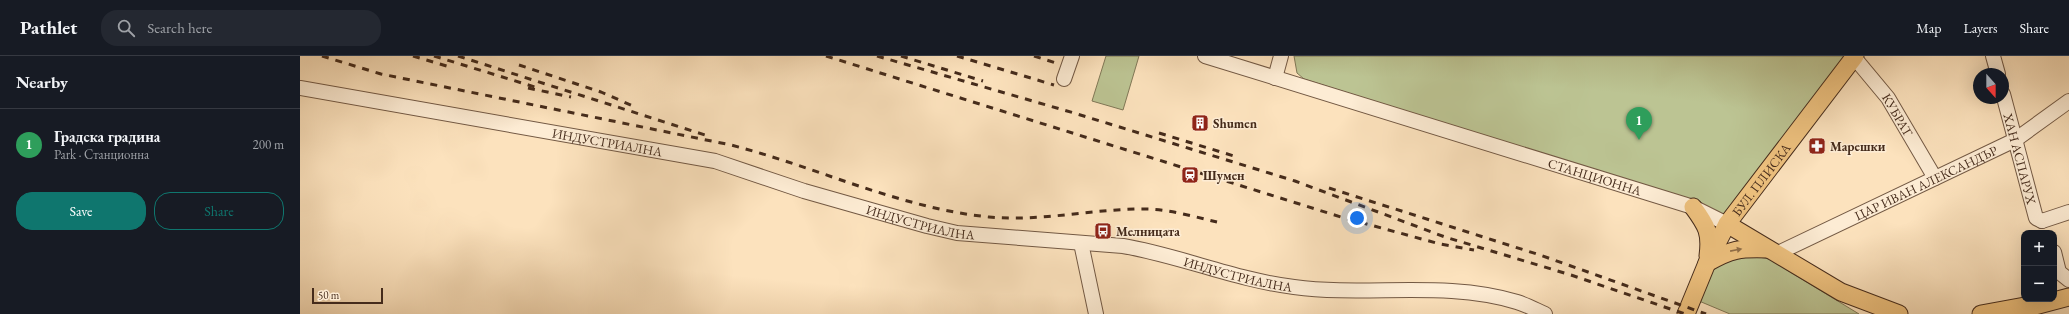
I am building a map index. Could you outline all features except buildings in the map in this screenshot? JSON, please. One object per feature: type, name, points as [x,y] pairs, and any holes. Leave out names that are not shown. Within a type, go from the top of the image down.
[{"type":"main road","name":"БУЛ. ПЛИСКА","points":[[1686,314],[1707,263],[1727,224],[1854,56]]},
{"type":"main road","points":[[1693,207],[1707,226],[1710,241],[1707,263]]},
{"type":"main road","name":"СТАНЦИОННА","points":[[1727,224],[1841,292],[1899,314]]},
{"type":"main road","points":[[1707,263],[1726,252],[1736,250],[1772,252]]},
{"type":"main road","points":[[1841,292],[1869,314]]},
{"type":"main road","points":[[1841,292],[1875,314]]},
{"type":"main road","points":[[1981,314],[2069,297]]},
{"type":"main road","points":[[2011,314],[2042,303]]},
{"type":"street","points":[[1064,79],[1072,56]]},
{"type":"street","name":"СТАНЦИОННА","points":[[1205,56],[1693,207],[1727,224]]},
{"type":"street","points":[[1274,78],[1281,56]]},
{"type":"street","name":"КУБРАТ","points":[[1854,56],[1888,98],[1935,178]]},
{"type":"street","points":[[1993,56],[1996,68]]},
{"type":"street","name":"ИНДУСТРИАЛНА","points":[[300,88],[715,161],[804,191],[957,233],[1123,246],[1145,250],[1258,281],[1294,287],[1334,291],[1455,292],[1517,302],[1545,314]]},
{"type":"street","name":"ЦАР ИВАН АЛЕКСАНДЪР","points":[[1772,252],[2015,140],[2069,101]]},
{"type":"street","name":"ХАН АСПАРУХ","points":[[2006,104],[2036,218],[2044,227]]},
{"type":"street","points":[[2044,227],[2069,212]]},
{"type":"street","points":[[1081,243],[1096,314]]},
{"type":"street","points":[[2057,264],[2059,272],[2069,280]]},
{"type":"green space","points":[[1106,56],[1139,56],[1123,110],[1092,101]]},
{"type":"green space","points":[[1294,56],[1845,56],[1724,216],[1706,207],[1304,79],[1297,73]]},
{"type":"green space","points":[[1749,255],[1769,259],[1859,314],[1730,314],[1699,301],[1710,272],[1714,267],[1726,260]]},
{"type":"railway","points":[[322,56],[381,74],[731,145],[795,164],[890,196],[956,212],[989,217],[1029,218],[1129,209],[1149,209],[1175,212],[1217,222]]},
{"type":"railway","points":[[413,56],[453,68]]},
{"type":"railway","points":[[434,56],[535,87]]},
{"type":"railway","points":[[458,56],[705,135]]},
{"type":"railway","points":[[826,56],[1341,217],[1440,244],[1474,250]]},
{"type":"railway","points":[[877,56],[1074,113],[1295,181],[1445,237],[1571,275],[1685,314]]},
{"type":"railway","points":[[901,56],[983,81]]},
{"type":"railway","points":[[957,56],[1054,85]]},
{"type":"railway","points":[[1034,56],[1056,63]]},
{"type":"railway","points":[[519,65],[601,92],[633,106]]},
{"type":"railway","points":[[528,88],[571,97]]},
{"type":"railway","points":[[1159,133],[1234,156]]},
{"type":"railway","points":[[1329,188],[1540,255],[1706,314]]},
{"type":"place","name":"Shumen","points":[[1200,123]]},
{"type":"place","name":"Градска градина","points":[[1639,140]]},
{"type":"place","name":"Марешки","points":[[1817,146]]},
{"type":"place","name":"Шумен","points":[[1190,175]]},
{"type":"place","name":"Мелницата","points":[[1103,231]]}]
